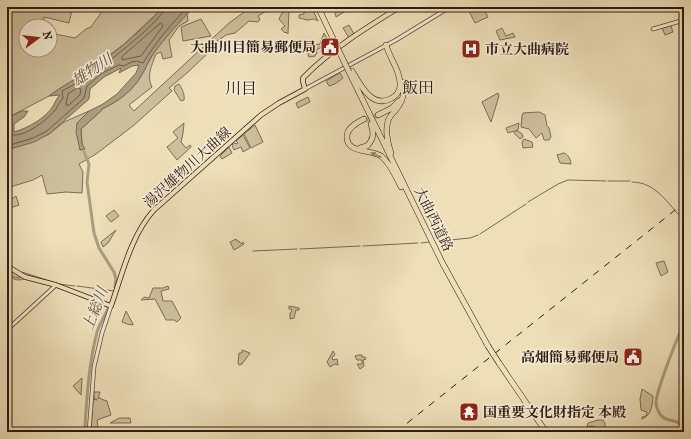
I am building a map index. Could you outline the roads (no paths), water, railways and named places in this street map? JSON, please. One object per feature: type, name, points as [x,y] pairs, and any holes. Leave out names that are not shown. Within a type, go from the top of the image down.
[{"type":"highway","points":[[318,7],[340,53],[364,91],[377,101],[384,101],[391,99],[400,89]]},
{"type":"highway","points":[[386,45],[392,52],[398,64],[403,82],[404,97],[402,102],[389,118],[386,130],[396,169]]},
{"type":"highway","points":[[386,45],[398,74],[400,89],[397,98],[391,105],[377,114],[392,108],[398,102],[403,90],[403,82]]},
{"type":"highway","points":[[350,71],[369,117],[374,134],[372,141],[364,148],[353,145],[350,142],[350,133],[357,125],[365,120],[356,123],[347,136],[349,144],[355,149],[377,154],[386,161],[434,246]]},
{"type":"highway","name":"大曲西道路","points":[[350,71],[396,169],[466,307],[488,346],[546,432]]},
{"type":"main road","points":[[305,89],[302,82],[303,78],[356,35],[400,7]]},
{"type":"main road","name":"湯沢雄物川大曲線","points":[[111,306],[135,239],[148,217],[159,205],[261,115],[305,89]]},
{"type":"main road","points":[[7,266],[25,277],[56,285],[111,306]]},
{"type":"street","points":[[305,89],[386,45],[450,7]]},
{"type":"street","points":[[653,29],[684,20]]},
{"type":"street","points":[[7,330],[56,285]]},
{"type":"street","points":[[89,432],[94,367],[103,329],[111,306]]},
{"type":"water","name":"雄物川","points":[[163,7],[194,7],[153,54],[134,86],[119,99],[102,109],[81,129],[82,144],[85,149],[80,150],[76,132],[77,123],[89,111],[103,104],[117,94],[136,73],[139,65],[132,66],[119,73],[121,68],[104,77],[90,89],[89,99],[49,134],[34,142],[7,150],[7,118],[22,111],[28,111],[24,117],[14,124],[14,132],[31,125],[46,115],[60,95],[49,96],[86,73],[120,48],[147,24]]},
{"type":"waterway","name":"上総川","points":[[84,152],[89,164],[87,182],[94,233],[99,248],[114,272],[116,279],[115,287]]},
{"type":"waterway","points":[[528,202],[558,184],[568,180],[606,181]]},
{"type":"waterway","points":[[608,181],[630,181]]},
{"type":"waterway","points":[[632,182],[641,183],[655,190],[684,220]]},
{"type":"waterway","points":[[480,234],[526,204]]},
{"type":"waterway","points":[[440,241],[470,238],[478,235]]},
{"type":"waterway","points":[[421,243],[429,242]]},
{"type":"waterway","points":[[363,246],[418,243]]},
{"type":"waterway","points":[[300,249],[360,246]]},
{"type":"waterway","points":[[253,251],[297,249]]},
{"type":"waterway","points":[[7,272],[14,277],[20,278],[20,276]]},
{"type":"waterway","points":[[22,272],[59,284],[75,286]]},
{"type":"waterway","points":[[77,286],[114,291]]},
{"type":"waterway","name":"上総川","points":[[83,432],[85,426],[94,344],[98,329],[110,304]]},
{"type":"waterway","points":[[684,325],[668,364],[656,402],[662,417],[678,422],[684,427]]},
{"type":"waterway","points":[[679,422],[684,420]]},
{"type":"tunnel","points":[[366,121],[378,115]]},
{"type":"railway","points":[[396,432],[684,203]]},
{"type":"place","name":"大曲川目簡易郵便局","points":[[330,47]]},
{"type":"place","name":"市立大曲病院","points":[[471,49]]},
{"type":"place","name":"高畑簡易郵便局","points":[[633,357]]},
{"type":"place","name":"国重要文化財指定 本殿","points":[[469,412]]},
{"type":"district","name":"飯田","points":[[418,87]]},
{"type":"district","name":"川目","points":[[241,88]]}]
